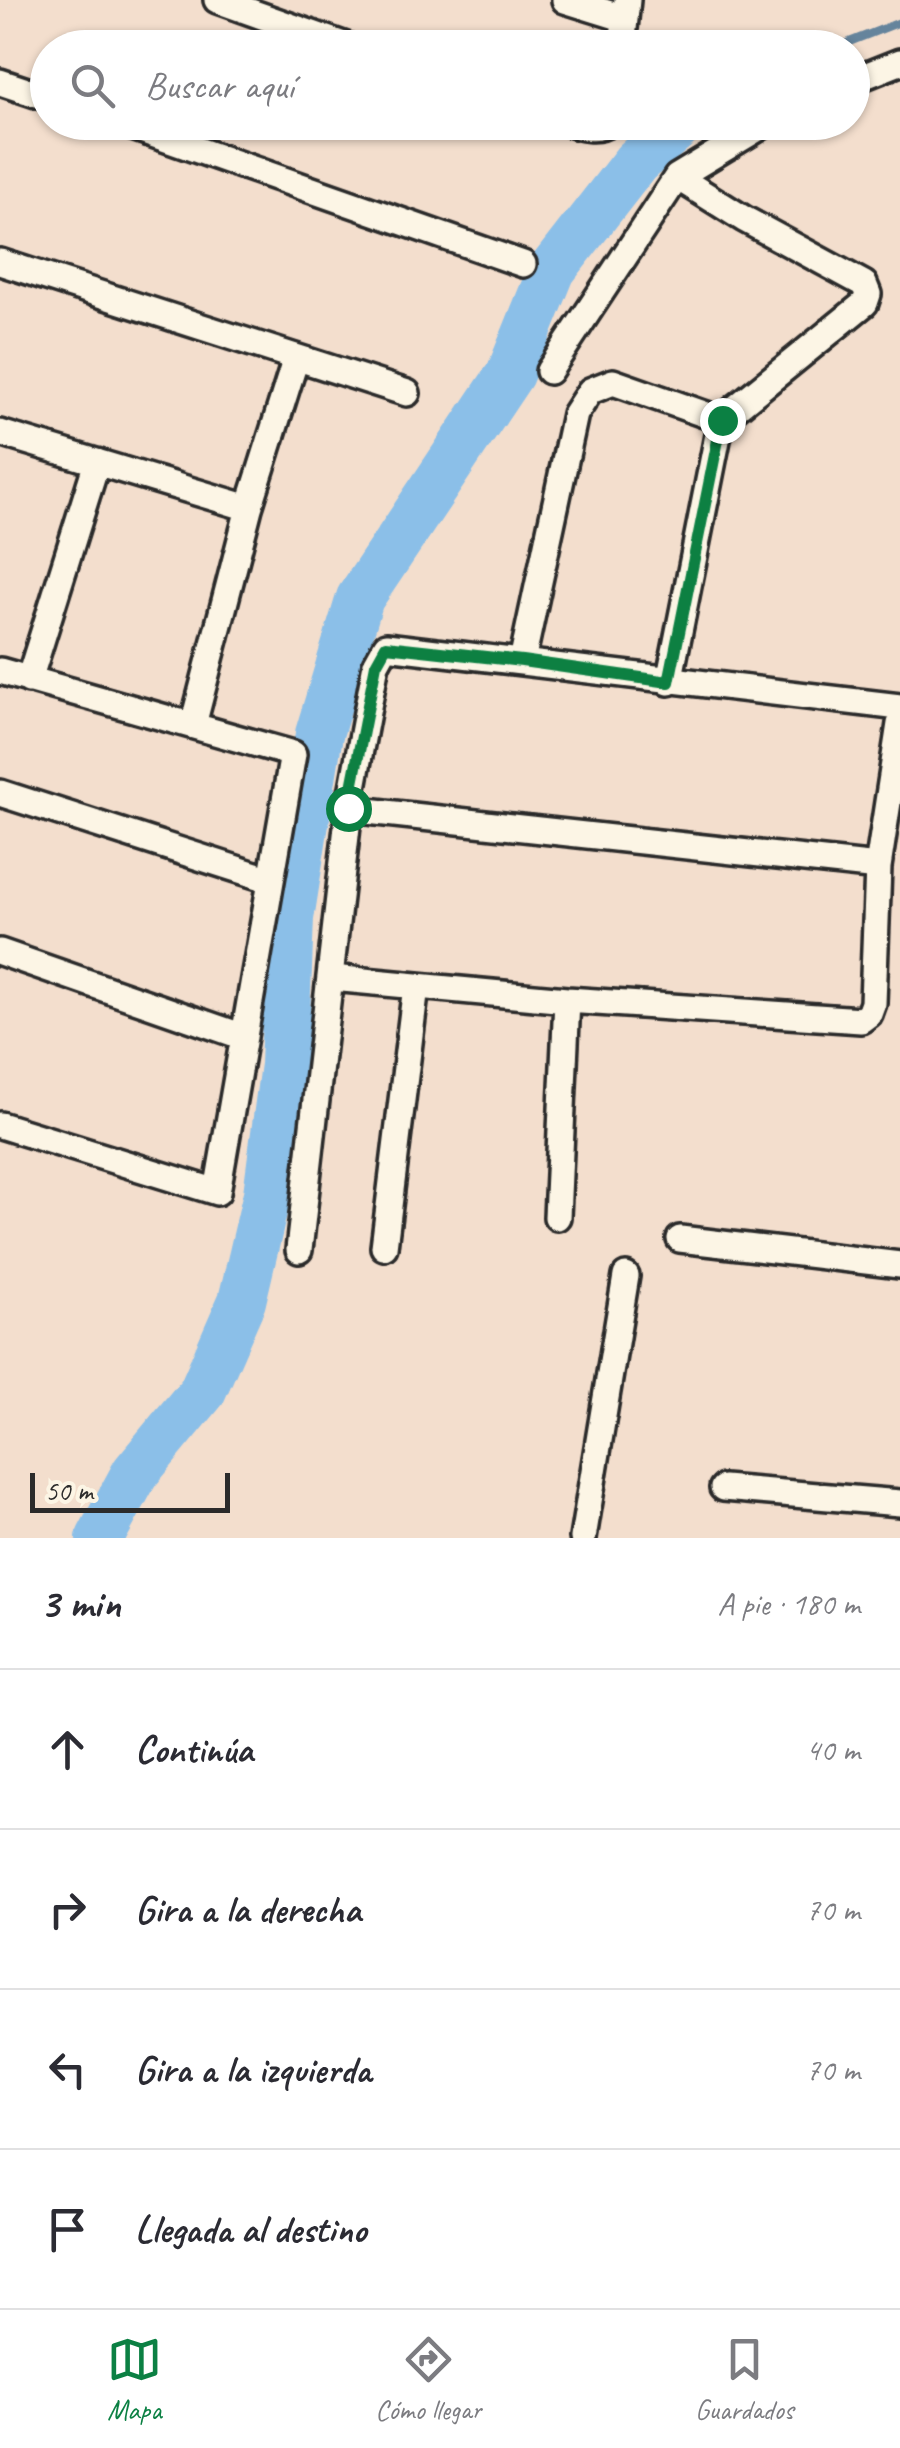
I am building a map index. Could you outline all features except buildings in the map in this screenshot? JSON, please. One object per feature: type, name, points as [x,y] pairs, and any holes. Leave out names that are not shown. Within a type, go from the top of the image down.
[{"type":"street","points":[[217,0],[301,30]]},
{"type":"street","points":[[564,0],[625,9]]},
{"type":"street","points":[[870,74],[900,62]]},
{"type":"street","points":[[0,82],[30,92]]},
{"type":"street","points":[[169,140],[523,264]]},
{"type":"street","points":[[549,371],[677,177],[738,140]]},
{"type":"street","points":[[669,682],[722,420],[865,303],[868,294],[864,284],[677,177]]},
{"type":"street","points":[[0,262],[407,392]]},
{"type":"street","points":[[193,725],[249,508],[296,358]]},
{"type":"street","points":[[522,661],[575,414],[590,391],[613,382],[722,420]]},
{"type":"street","points":[[0,432],[249,508]]},
{"type":"street","points":[[28,680],[97,462]]},
{"type":"street","points":[[299,1250],[348,808],[376,664],[386,646],[900,707]]},
{"type":"street","points":[[0,671],[293,754],[217,1192],[0,1125]]},
{"type":"street","points":[[332,978],[568,1000],[861,1020],[869,1014],[873,1003],[878,868],[900,724]]},
{"type":"street","points":[[0,793],[271,880]]},
{"type":"street","points":[[348,808],[878,868]]},
{"type":"street","points":[[0,952],[244,1037]]},
{"type":"street","points":[[384,1247],[416,986]]},
{"type":"street","points":[[557,1216],[568,1000]]},
{"type":"street","points":[[680,1239],[900,1265]]},
{"type":"street","points":[[584,1538],[626,1276]]},
{"type":"street","points":[[723,1488],[900,1503]]},
{"type":"waterway","points":[[870,34],[900,22]]},
{"type":"waterway","points":[[100,1538],[135,1473],[202,1392],[242,1301],[267,1194],[284,1065],[290,918],[319,734],[360,598],[510,374],[552,270],[636,162],[662,140]]},
{"type":"route","points":[[348,808],[376,664],[391,644],[669,682],[722,420]]}]
